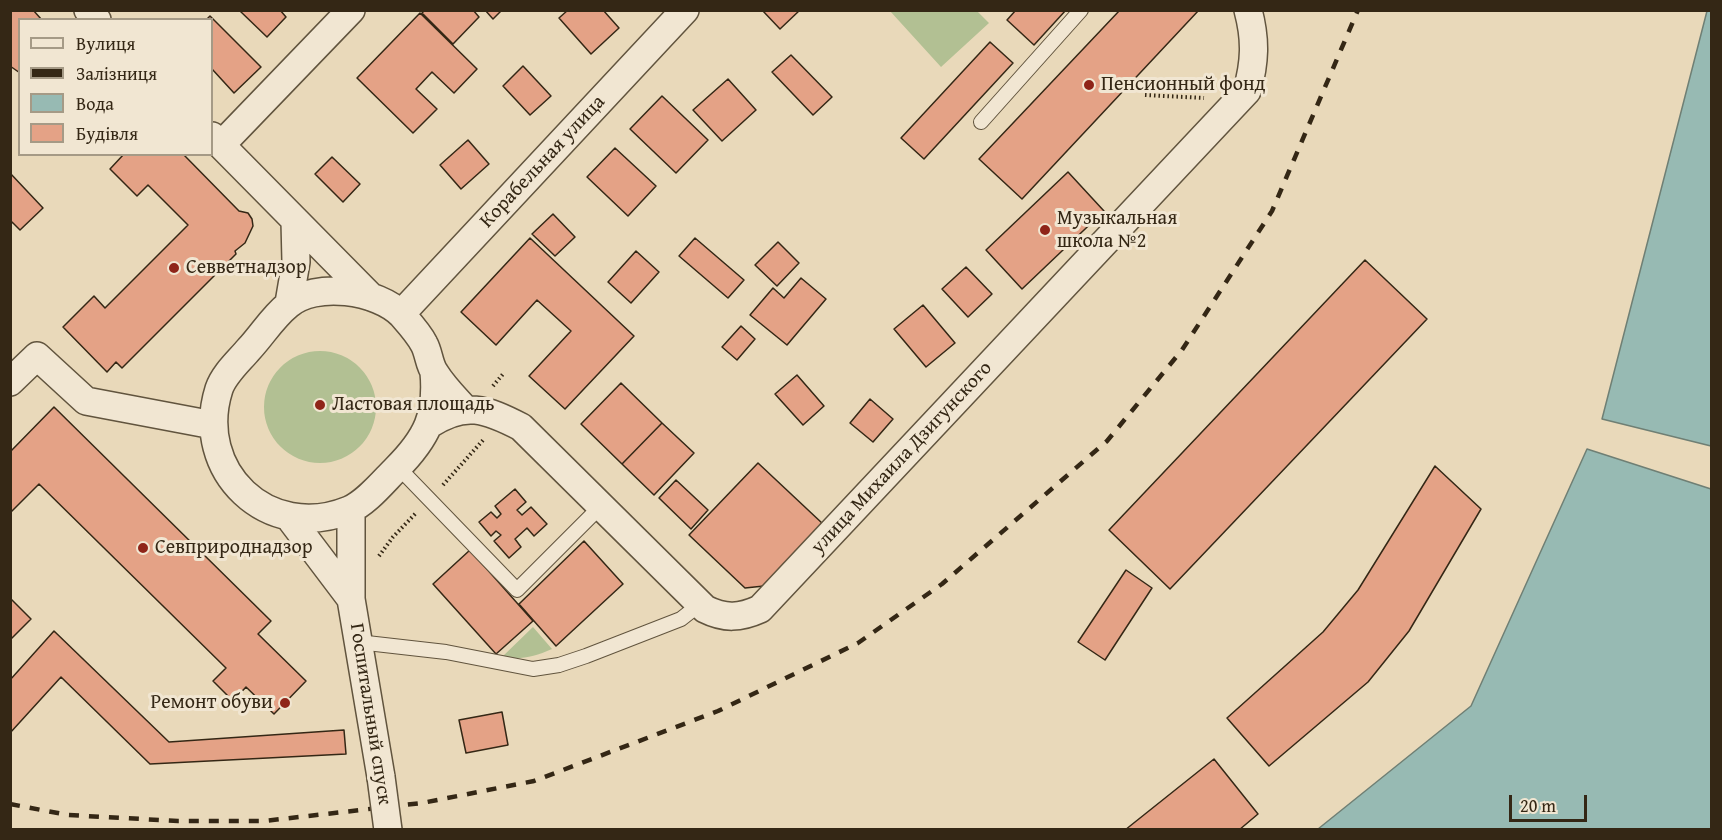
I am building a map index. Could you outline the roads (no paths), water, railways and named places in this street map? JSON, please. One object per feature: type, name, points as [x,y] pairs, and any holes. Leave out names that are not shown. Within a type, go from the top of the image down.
[{"type":"street","points":[[351,10],[216,141],[371,297],[401,314],[425,344],[434,372],[436,399],[423,435]]},
{"type":"street","name":"Корабельная улица","points":[[401,314],[685,10]]},
{"type":"street","name":"улица Михаила Дзигунского","points":[[464,408],[494,413],[521,427],[700,604],[721,617],[744,616],[760,609],[1247,91],[1254,64],[1254,36],[1248,10]]},
{"type":"street","points":[[289,303],[296,262],[295,221]]},
{"type":"street","points":[[371,297],[334,292],[315,293],[289,303],[222,382],[215,403],[213,425],[219,457],[235,484],[259,505],[289,517],[321,519],[351,510],[398,467],[423,435],[446,413],[464,408],[434,372]]},
{"type":"street","points":[[10,382],[37,356],[86,401],[213,425]]},
{"type":"street","name":"Госпитальный спуск","points":[[351,510],[351,598],[388,830]]},
{"type":"street","points":[[289,517],[351,598]]},
{"type":"lane","points":[[981,122],[1081,10]]},
{"type":"lane","points":[[398,467],[518,590],[601,506]]},
{"type":"lane","points":[[358,642],[446,652],[533,669],[559,665],[586,656],[681,619],[700,604]]},
{"type":"water","points":[[1707,11],[1712,11],[1711,446],[1602,419]]},
{"type":"water","points":[[1587,449],[1711,489],[1711,829],[1318,829],[1471,706]]},
{"type":"railway","points":[[10,804],[68,815],[178,821],[264,821],[422,803],[534,781],[718,711],[858,643],[942,584],[1107,441],[1182,350],[1272,211],[1358,10]]},
{"type":"place","name":"Пенсионный фонд","points":[[1089,85]]},
{"type":"place","name":"Музыкальная школа №2","points":[[1045,230]]},
{"type":"place","name":"Севветнадзор","points":[[174,268]]},
{"type":"place","name":"Ластовая площадь","points":[[320,405]]},
{"type":"place","name":"Севприроднадзор","points":[[143,548]]},
{"type":"place","name":"Ремонт обуви","points":[[285,703]]}]
